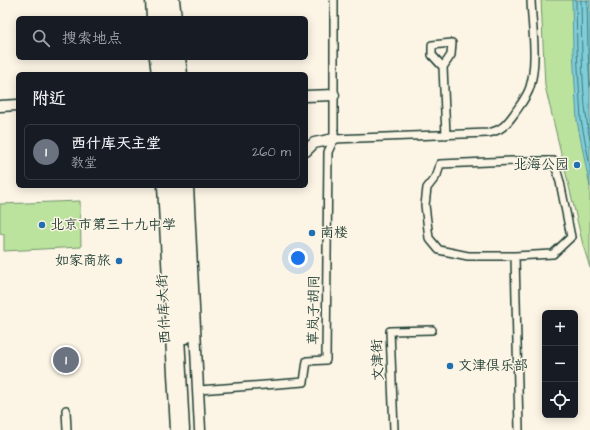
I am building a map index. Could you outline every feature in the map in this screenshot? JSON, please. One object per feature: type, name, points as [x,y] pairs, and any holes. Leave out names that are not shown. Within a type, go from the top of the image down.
[{"type":"street","points":[[151,0],[152,16]]},
{"type":"street","points":[[159,0],[160,16]]},
{"type":"street","points":[[166,0],[168,16]]},
{"type":"street","points":[[174,0],[176,16]]},
{"type":"street","points":[[334,0],[334,139]]},
{"type":"street","points":[[308,149],[314,143],[334,139],[488,133],[498,131],[510,120],[521,105],[529,90],[534,54],[531,0]]},
{"type":"street","points":[[156,60],[157,72]]},
{"type":"street","points":[[164,60],[165,72]]},
{"type":"street","points":[[171,60],[172,72]]},
{"type":"street","points":[[180,60],[182,72]]},
{"type":"street","points":[[443,67],[446,135]]},
{"type":"street","points":[[308,96],[334,95]]},
{"type":"street","points":[[0,106],[16,105]]},
{"type":"street","name":"草岚子胡同","points":[[199,390],[304,382],[307,362],[326,360],[328,152],[334,139]]},
{"type":"street","points":[[512,160],[554,160],[571,237],[553,254],[515,256],[468,256],[439,250],[429,238],[426,205],[427,188],[437,175],[440,164],[512,160]]},
{"type":"street","name":"西什库大街","points":[[164,188],[176,430]]},
{"type":"street","name":"西什库大街","points":[[171,188],[184,430]]},
{"type":"street","name":"西什库大街","points":[[179,188],[191,430]]},
{"type":"street","points":[[188,188],[200,430]]},
{"type":"street","points":[[515,256],[519,430]]},
{"type":"street","name":"文津街","points":[[394,430],[390,331],[432,330]]},
{"type":"street","points":[[66,410],[67,430]]},
{"type":"green space","name":"北海公园","points":[[541,0],[590,0],[590,268],[583,245],[545,86]]},
{"type":"green space","name":"北京市第三十九中学","points":[[80,201],[81,247],[4,251],[4,234],[0,233],[0,204]]},
{"type":"water","points":[[572,0],[590,0],[590,187],[577,121]]},
{"type":"place","name":"北海公园","points":[[577,165]]},
{"type":"place","name":"北京市第三十九中学","points":[[42,225]]},
{"type":"place","name":"南楼","points":[[312,233]]},
{"type":"place","name":"如家商旅","points":[[119,261]]},
{"type":"place","name":"西什库天主堂","points":[[66,360]]},
{"type":"place","name":"文津俱乐部","points":[[450,366]]}]
